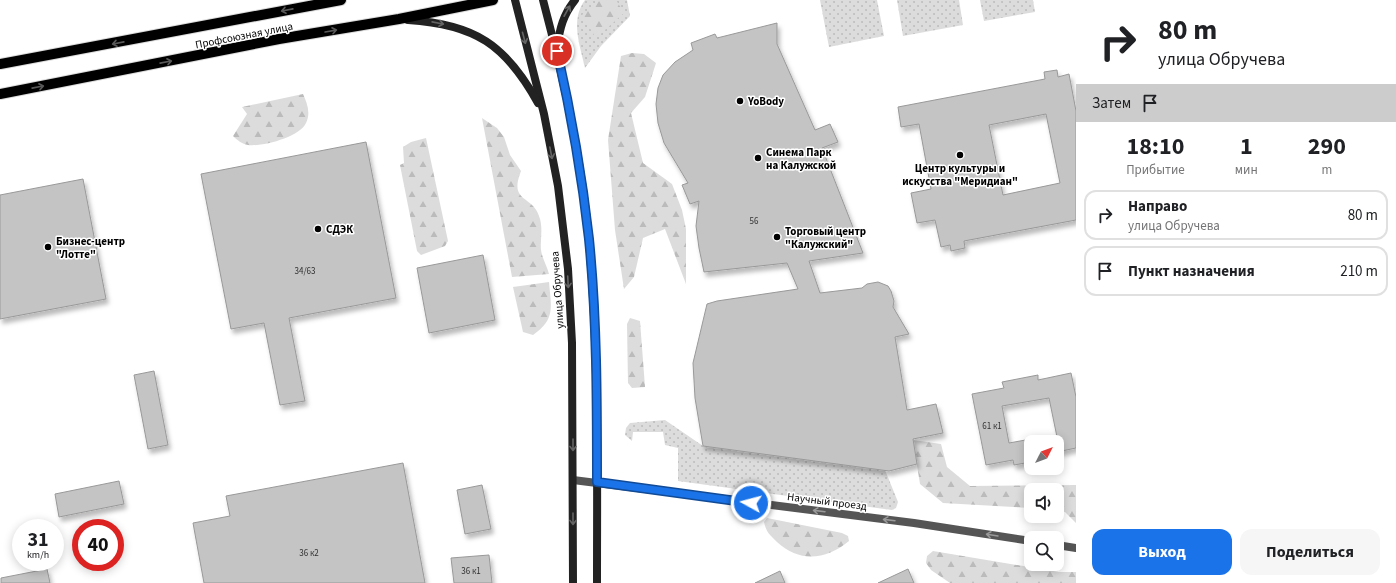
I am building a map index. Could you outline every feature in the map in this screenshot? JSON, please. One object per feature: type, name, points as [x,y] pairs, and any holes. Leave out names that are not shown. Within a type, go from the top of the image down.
[{"type":"main road","name":"Профсоюзная улица","points":[[0,64],[342,0]]},
{"type":"main road","name":"Профсоюзная улица","points":[[0,94],[493,0]]},
{"type":"main road","name":"улица Обручева","points":[[514,0],[544,114],[558,186],[568,269],[572,343],[573,583]]},
{"type":"main road","points":[[544,0],[567,98],[589,239],[597,409],[597,583]]},
{"type":"main road","points":[[557,51],[560,26],[567,10],[575,0]]},
{"type":"main road","points":[[399,19],[431,21],[456,26],[480,37],[497,48],[514,65],[527,83],[544,114]]},
{"type":"street","name":"Научный проезд","points":[[573,480],[597,482],[721,500],[914,523],[1024,540]]},
{"type":"street","points":[[1064,546],[1076,548]]},
{"type":"green space","points":[[585,0],[627,0],[630,16],[601,46],[585,68],[579,42],[577,24],[580,8]]},
{"type":"green space","points":[[600,0],[616,0],[624,13],[596,38],[582,15]]},
{"type":"green space","points":[[820,0],[877,0],[884,36],[829,47]]},
{"type":"green space","points":[[897,0],[959,0],[963,25],[903,36]]},
{"type":"green space","points":[[980,0],[1033,0],[1035,12],[984,21]]},
{"type":"green space","points":[[632,53],[644,54],[656,63],[645,97],[631,113],[643,163],[672,184],[682,210],[686,229],[686,284],[665,229],[643,238],[634,277],[624,289],[615,230],[608,140],[621,56]]},
{"type":"green space","points":[[303,94],[307,104],[308,116],[306,123],[296,133],[271,143],[254,145],[244,144],[233,136],[247,114],[242,107]]},
{"type":"green space","points":[[482,118],[497,128],[504,137],[510,155],[521,171],[518,189],[523,198],[537,211],[540,219],[541,250],[549,274],[512,277]]},
{"type":"green space","points":[[426,138],[448,241],[445,246],[421,255],[417,251],[400,165],[404,163],[403,147],[411,142]]},
{"type":"green space","points":[[549,282],[551,306],[549,318],[533,335],[523,332],[513,287]]},
{"type":"green space","points":[[630,318],[640,321],[645,387],[632,388],[628,383],[627,324]]},
{"type":"green space","points":[[665,420],[703,446],[885,470],[898,502],[896,508],[892,510],[678,481],[678,448],[665,445],[663,432],[633,432],[632,441],[625,435],[626,428],[630,423]]},
{"type":"green space","points":[[913,440],[941,444],[947,467],[970,486],[1024,485],[1024,508],[943,503],[920,484]]},
{"type":"green space","points":[[1064,485],[1076,485],[1076,523],[1065,512]]},
{"type":"green space","points":[[767,518],[842,533],[848,536],[849,541],[831,552],[822,555],[804,556],[786,549],[777,542],[766,528],[764,522]]},
{"type":"green space","points":[[933,551],[1024,566],[1024,571],[1076,572],[1076,583],[950,583],[931,570],[926,563],[927,556]]},
{"type":"building","name":"Торговый центр \"Калужский\"","points":[[777,23],[777,44],[815,130],[830,124],[838,142],[822,148],[863,253],[809,261],[820,293],[862,288],[867,284],[878,282],[888,286],[891,291],[894,301],[893,307],[909,334],[895,337],[907,410],[936,404],[943,433],[913,439],[917,464],[889,471],[703,446],[695,398],[693,363],[707,304],[717,301],[798,289],[787,263],[704,272],[696,226],[699,201],[690,204],[682,185],[688,183],[664,143],[658,123],[656,104],[658,88],[663,75],[675,62],[693,50],[691,43],[715,34],[717,38]]},
{"type":"building","name":"Центр культуры и искусства \"Меридиан\"","points":[[1057,70],[1058,77],[1069,74],[1076,111],[1076,220],[964,241],[965,248],[951,251],[950,245],[941,247],[935,220],[917,223],[911,193],[931,189],[919,124],[901,127],[898,107],[1045,79],[1044,72]],"holes":[[[1046,114],[1060,183],[1003,195],[989,125]]]},
{"type":"building","points":[[366,142],[396,298],[289,318],[305,401],[280,405],[264,323],[231,329],[201,174]]},
{"type":"building","name":"Бизнес-центр \"Лотте\"","points":[[83,179],[106,299],[0,319],[0,195]]},
{"type":"building","points":[[483,255],[495,320],[429,333],[417,268]]},
{"type":"building","points":[[154,371],[168,445],[148,449],[134,375]]},
{"type":"building","points":[[1071,373],[1076,397],[1076,448],[1064,451],[1064,435],[1057,435],[1049,398],[1002,406],[1009,443],[1024,440],[1024,463],[1014,465],[1013,460],[986,465],[972,394],[1004,388],[1002,382],[1038,375],[1038,380]]},
{"type":"building","points":[[403,463],[425,583],[204,583],[193,523],[230,516],[226,496]]},
{"type":"building","points":[[119,481],[124,504],[59,517],[55,494]]},
{"type":"building","points":[[482,485],[491,529],[465,534],[457,490]]},
{"type":"building","points":[[489,555],[492,583],[454,583],[451,558]]},
{"type":"building","points":[[908,569],[914,583],[878,583]]},
{"type":"building","points":[[37,571],[47,571],[50,583],[1,583],[1,578]]},
{"type":"building","points":[[780,571],[785,583],[755,583]]},
{"type":"place","name":"YoBody","points":[[740,101]]},
{"type":"place","name":"Центр культуры и искусства \"Меридиан\"","points":[[960,155]]},
{"type":"place","name":"Синема Парк на Калужской","points":[[758,158]]},
{"type":"place","name":"СДЭК","points":[[318,229]]},
{"type":"place","name":"Торговый центр \"Калужский\"","points":[[777,237]]},
{"type":"place","name":"Бизнес-центр \"Лотте\"","points":[[48,247]]},
{"type":"route","points":[[557,51],[566,91],[589,239],[597,409],[597,482],[751,503]]}]
